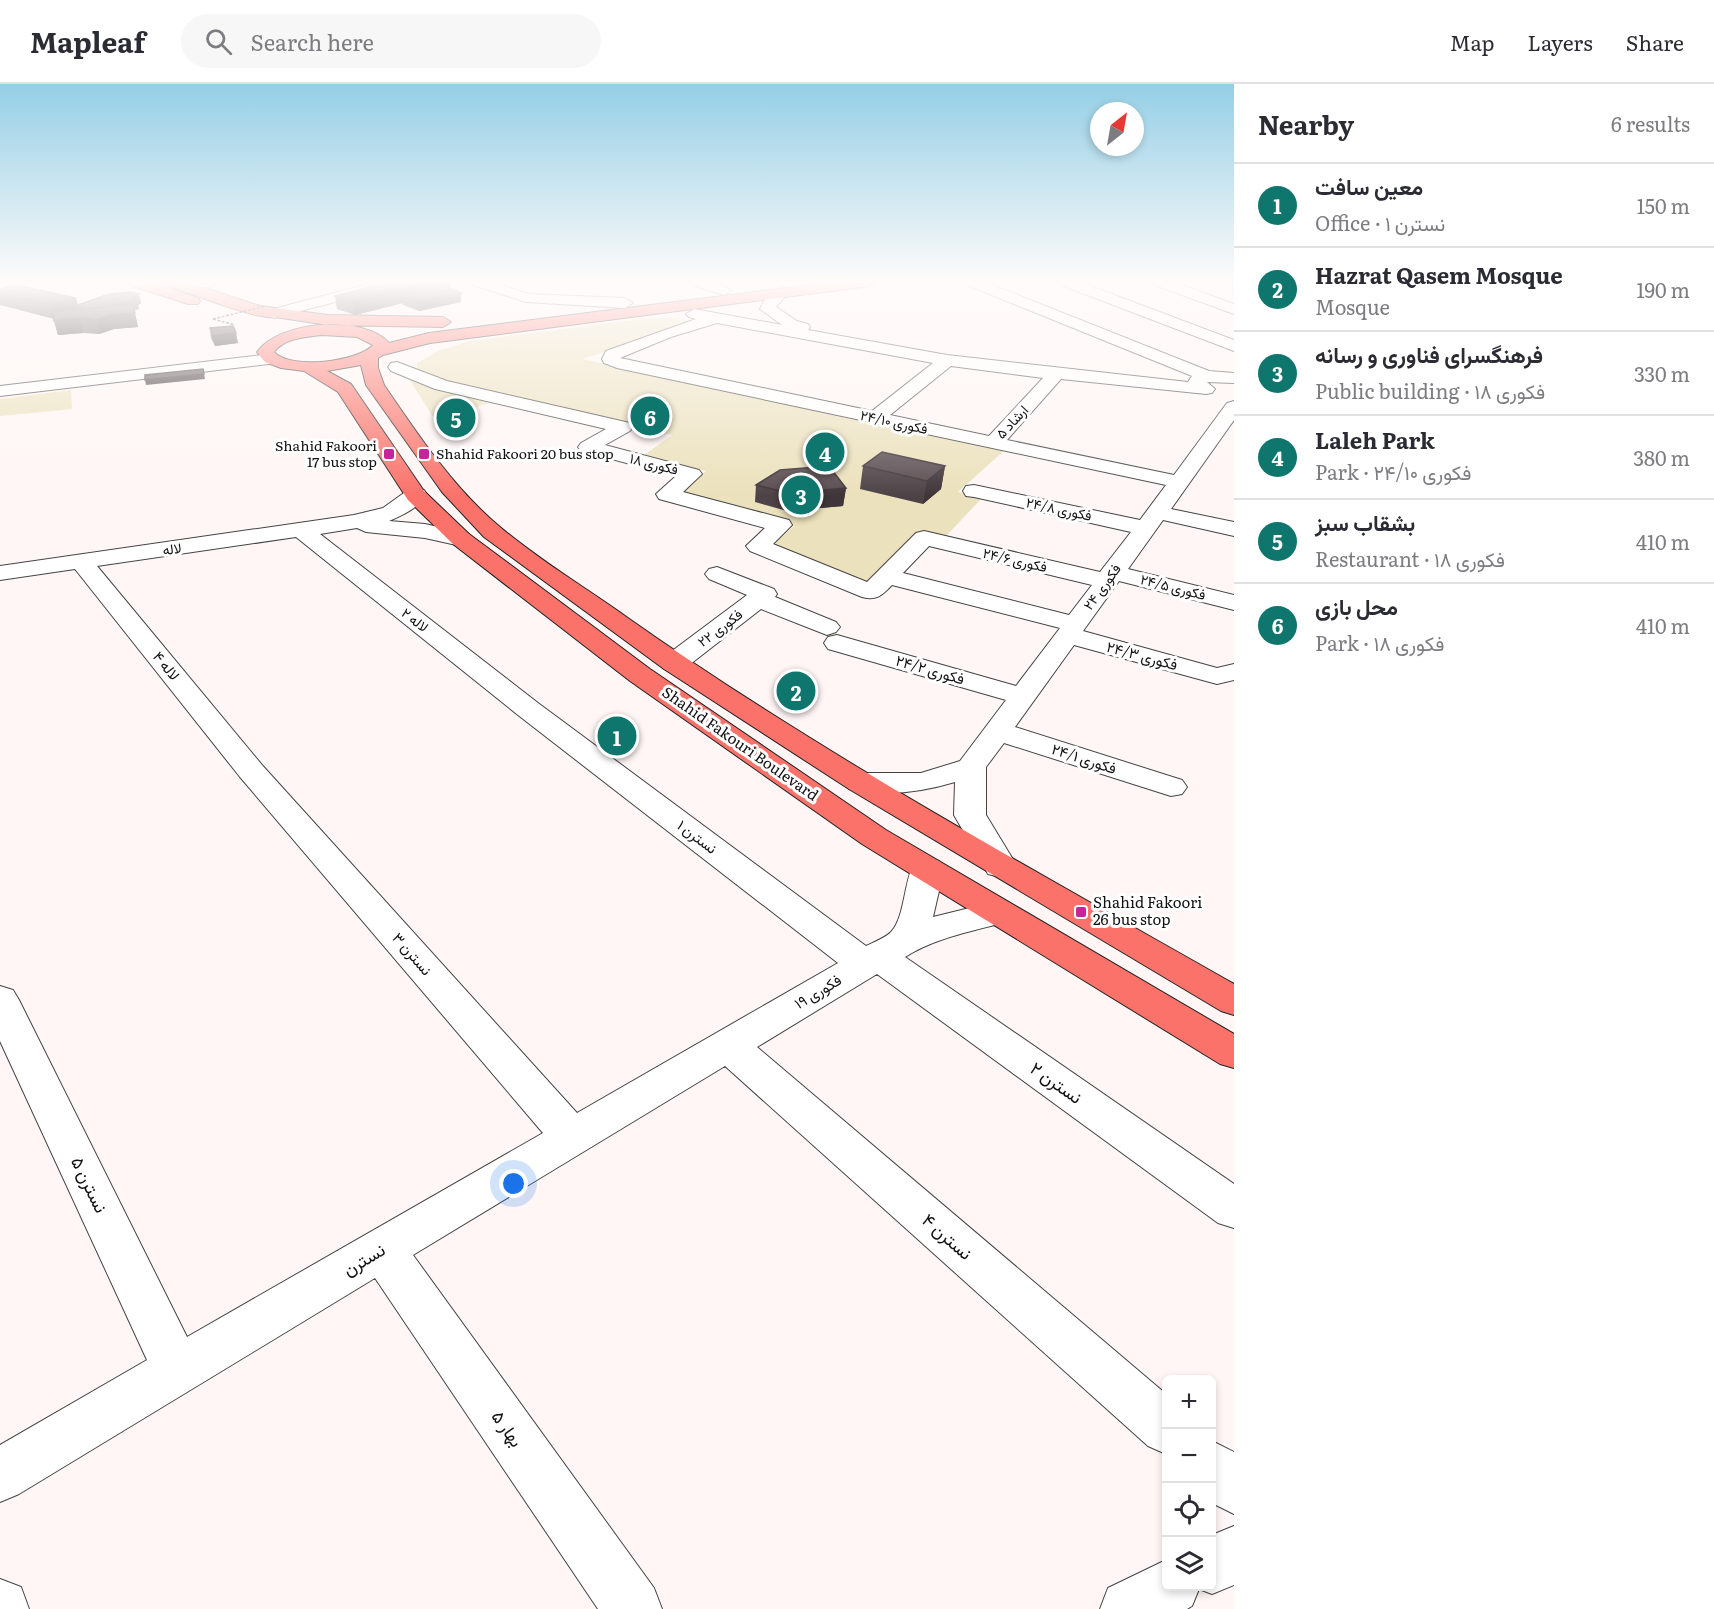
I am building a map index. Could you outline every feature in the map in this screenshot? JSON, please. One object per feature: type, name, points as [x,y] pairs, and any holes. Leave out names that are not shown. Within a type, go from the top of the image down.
[{"type":"main road","points":[[283,353],[307,366],[341,364],[374,353]]},
{"type":"main road","name":"Shahid Fakouri Boulevard","points":[[375,353],[369,368],[381,394],[449,489],[492,532],[674,663],[860,782],[1234,1001]]},
{"type":"main road","points":[[345,388],[359,383],[381,394],[397,367],[417,353]]},
{"type":"main road","name":"Shahid Fakouri Boulevard","points":[[307,366],[345,388],[417,495],[460,539],[640,675],[874,837],[1234,1053]]},
{"type":"street","points":[[2,387],[237,353]]},
{"type":"street","name":"فکوری ۲۴/۱۰","points":[[616,353],[610,359],[617,363],[1179,482]]},
{"type":"street","points":[[910,353],[1056,374],[1219,392],[1234,378]]},
{"type":"street","points":[[958,353],[1219,392]]},
{"type":"street","points":[[1132,353],[1219,392]]},
{"type":"street","points":[[875,418],[947,360]]},
{"type":"street","name":"فکوری ١٨","points":[[397,367],[441,385],[623,427],[588,447],[692,474],[667,494],[781,525],[758,546],[879,584]]},
{"type":"street","name":"ارشاد ۵","points":[[993,443],[1056,374]]},
{"type":"street","name":"فکوری ۲۴","points":[[971,767],[1179,482],[1219,392]]},
{"type":"street","name":"فکوری ۲۴/۸","points":[[974,491],[1150,520],[1234,529]]},
{"type":"street","name":"لاله","points":[[0,573],[343,524],[392,513],[417,495]]},
{"type":"street","name":"لاله","points":[[343,524],[407,528],[460,539]]},
{"type":"street","name":"لاله ۲","points":[[301,530],[528,709]]},
{"type":"street","name":"فکوری ۲۴/۶","points":[[879,584],[924,538],[1109,577]]},
{"type":"street","name":"لاله ۴","points":[[81,561],[251,771]]},
{"type":"street","name":"فکوری ۲۴/۲","points":[[717,574],[832,635],[1022,696]]},
{"type":"street","name":"فکوری ۲۴/۵","points":[[1109,577],[1234,603]]},
{"type":"street","name":"فکوری ۲۴/۳","points":[[879,584],[1071,629],[1226,674]]},
{"type":"street","name":"فکوری ۲۲","points":[[674,663],[762,597]]},
{"type":"street","name":"نسترن ۱","points":[[528,709],[884,953]]},
{"type":"street","name":"فکوری ۲۴/۱","points":[[997,730],[1171,787]]},
{"type":"street","points":[[860,782],[922,782],[971,767],[970,815],[1000,866]]},
{"type":"street","name":"نسترن ۳","points":[[251,771],[572,1137]]},
{"type":"street","points":[[884,953],[920,905],[927,869]]},
{"type":"street","name":"فکوری ۱۹","points":[[728,1045],[884,953],[953,923],[998,913]]},
{"type":"street","name":"نسترن ۲","points":[[884,953],[1234,1209]]},
{"type":"street","name":"نسترن ۵","points":[[0,1000],[177,1370]]},
{"type":"street","name":"نسترن","points":[[0,1475],[728,1045]]},
{"type":"street","name":"نسترن ۴","points":[[728,1045],[1162,1424]]},
{"type":"street","name":"بهار ۵","points":[[381,1250],[633,1609]]},
{"type":"street","points":[[1216,1471],[1234,1487]]},
{"type":"street","points":[[1216,1564],[1234,1554]]},
{"type":"street","points":[[1129,1609],[1164,1591]]},
{"type":"shaded area","points":[[434,353],[601,353],[582,359],[1006,449],[958,492],[982,498],[945,537],[923,531],[869,586],[769,548],[794,526],[681,491],[706,471],[644,455],[672,435],[445,383],[418,373],[417,363]]},
{"type":"shaded area","points":[[409,379],[497,401],[467,411],[440,428]]},
{"type":"shaded area","points":[[71,390],[72,409],[0,416],[0,399]]},
{"type":"building","points":[[203,369],[204,374],[145,380],[145,375]]},
{"type":"building","points":[[882,452],[945,466],[927,481],[863,466]]},
{"type":"building","points":[[829,466],[846,488],[789,493],[756,485],[780,470]]},
{"type":"place","name":"محل بازی","points":[[650,416]]},
{"type":"place","name":"بشقاب سبز","points":[[456,418]]},
{"type":"place","name":"Laleh Park","points":[[825,452]]},
{"type":"place","name":"Shahid Fakoori 17 bus stop","points":[[389,454]]},
{"type":"place","name":"Shahid Fakoori 20 bus stop","points":[[424,454]]},
{"type":"place","name":"فرهنگسرای فناوری و رسانه","points":[[801,495]]},
{"type":"place","name":"Hazrat Qasem Mosque","points":[[796,691]]},
{"type":"place","name":"معین سافت","points":[[617,736]]},
{"type":"place","name":"Shahid Fakoori 26 bus stop","points":[[1081,912]]}]
